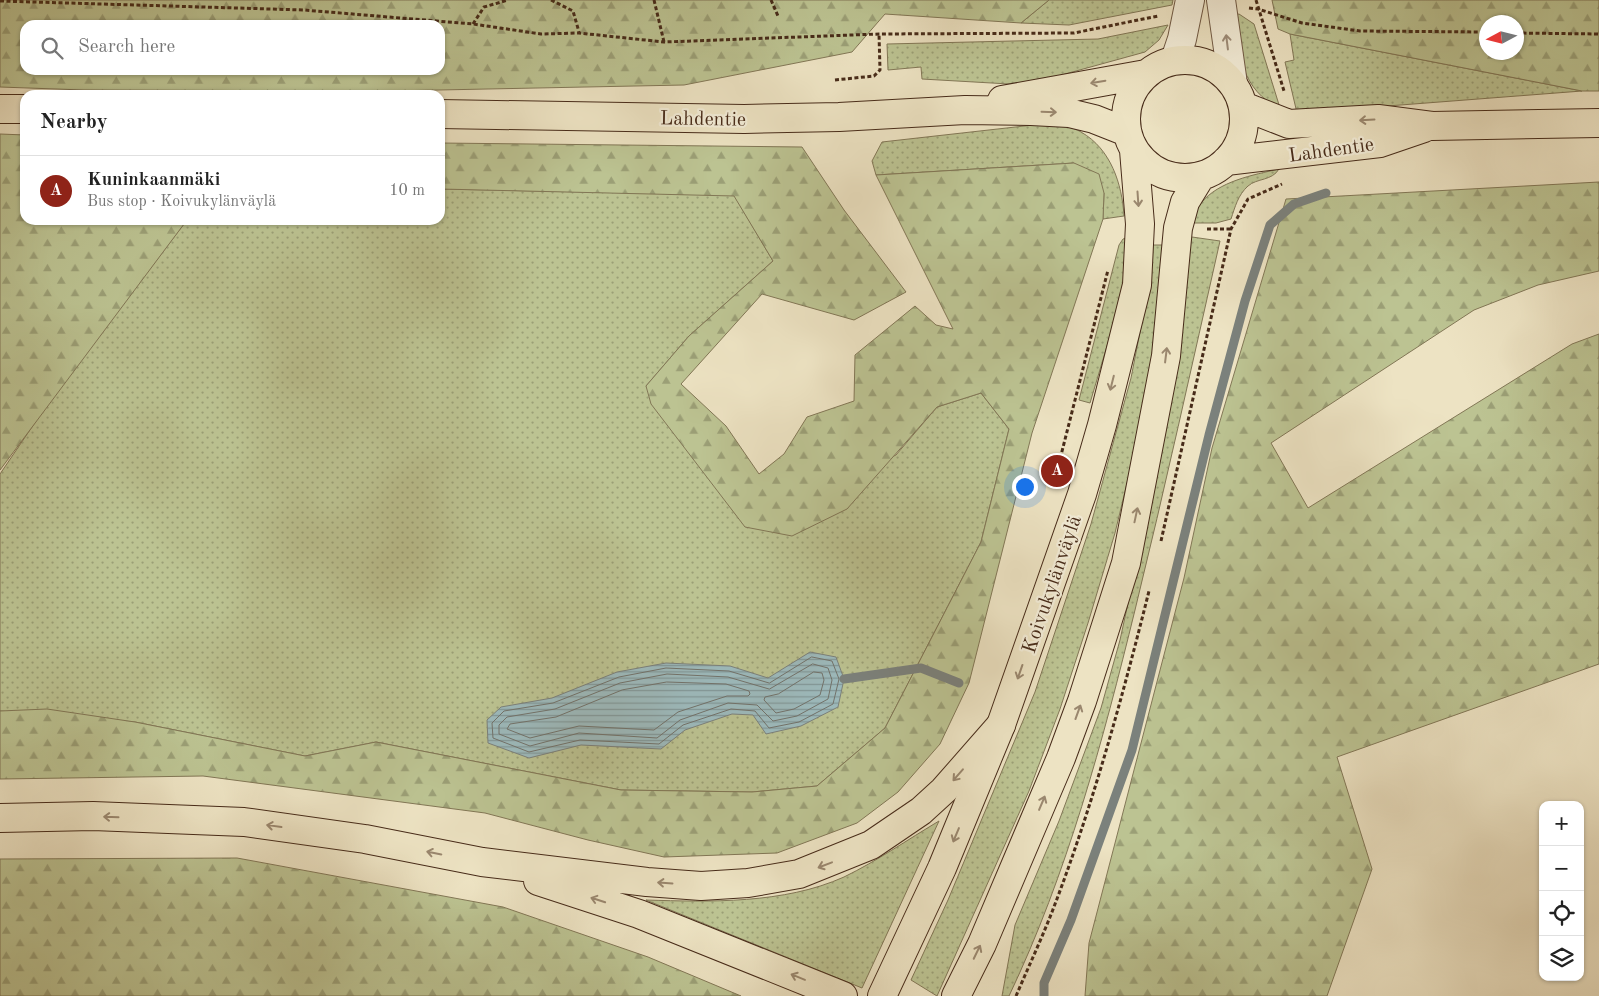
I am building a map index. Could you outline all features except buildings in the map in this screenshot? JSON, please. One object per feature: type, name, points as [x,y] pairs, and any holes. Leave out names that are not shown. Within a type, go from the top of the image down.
[{"type":"main road","points":[[1175,60],[1194,60],[1214,67],[1238,95],[1244,125],[1238,146],[1226,161],[1214,171],[1201,176],[1183,178],[1168,176],[1150,168],[1130,141],[1125,111],[1133,90],[1146,74],[1158,65],[1175,60]]},
{"type":"main road","name":"Lahdentie","points":[[965,110],[1011,97],[1146,74]]},
{"type":"main road","name":"Lahdentie","points":[[1238,95],[1289,124],[1378,119],[1432,126],[1599,123]]},
{"type":"main road","points":[[0,109],[20,109]]},
{"type":"main road","name":"Lahdentie","points":[[445,114],[744,119],[839,117],[965,110],[1069,113],[1094,119],[1130,141]]},
{"type":"main road","name":"Lahdentie","points":[[1226,161],[1380,143],[1432,126]]},
{"type":"main road","name":"Koivukylänväylä","points":[[882,996],[942,868],[1001,725],[1082,494],[1102,425],[1137,285],[1140,224],[1130,141]]},
{"type":"main road","points":[[956,996],[997,910],[1061,758],[1126,563],[1166,356],[1178,228],[1185,202],[1201,176]]},
{"type":"main road","points":[[0,818],[93,816],[244,822],[365,839],[482,862],[647,882],[701,886],[748,883],[799,874],[871,845],[921,811],[944,790],[1001,725]]},
{"type":"main road","points":[[482,862],[640,914],[843,996]]},
{"type":"street","points":[[1175,60],[1182,39],[1190,0]]},
{"type":"street","points":[[1231,4],[1238,95]]},
{"type":"path","points":[[473,24],[484,8],[508,0]]},
{"type":"path","points":[[551,0],[573,10],[579,33]]},
{"type":"path","points":[[654,0],[664,42]]},
{"type":"path","points":[[771,0],[778,16]]},
{"type":"path","points":[[1256,0],[1285,95]]},
{"type":"path","points":[[0,1],[304,10],[425,20]]},
{"type":"path","points":[[1231,4],[1258,9],[1302,23],[1360,31],[1479,32]]},
{"type":"path","points":[[445,22],[541,34],[579,33],[664,42],[879,34],[1074,33],[1163,16]]},
{"type":"path","points":[[1524,32],[1599,34]]},
{"type":"path","points":[[835,80],[874,76],[880,70],[879,34]]},
{"type":"path","points":[[1160,545],[1231,229],[1248,199],[1288,182]]},
{"type":"path","points":[[1206,229],[1231,229]]},
{"type":"path","points":[[1057,471],[1110,260]]},
{"type":"path","points":[[1016,996],[1052,913],[1094,792],[1129,670],[1151,583]]},
{"type":"green space","points":[[0,0],[1049,0],[1021,23],[885,14],[852,52],[684,85],[439,90],[84,90],[0,87]]},
{"type":"green space","points":[[1049,0],[1173,0],[1172,5],[1069,25],[1021,23]]},
{"type":"green space","points":[[1272,0],[1599,0],[1599,91],[1582,91],[1290,34],[1278,29]]},
{"type":"green space","points":[[1239,14],[1254,24],[1280,108],[1267,101],[1257,92],[1244,70],[1230,16]]},
{"type":"green space","points":[[1168,25],[1159,40],[1145,52],[1036,82],[1009,84],[922,79],[921,67],[888,70],[887,44],[1098,39]]},
{"type":"green space","points":[[1290,34],[1582,91],[1297,113],[1285,62],[1294,60]]},
{"type":"green space","points":[[1051,123],[1078,130],[1100,148],[1113,168],[1121,192],[1124,216],[1103,219],[1104,193],[1074,163],[876,175],[872,161],[882,142]]},
{"type":"green space","points":[[0,134],[20,135],[20,225],[183,225],[0,470]]},
{"type":"green space","points":[[445,143],[802,147],[844,210],[906,292],[854,320],[762,294],[681,384],[726,426],[759,474],[784,454],[807,417],[854,401],[855,355],[915,306],[936,325],[953,329],[876,175],[1074,163],[1099,174],[1104,193],[1103,219],[1032,433],[969,683],[940,744],[898,792],[857,823],[777,853],[664,857],[588,840],[485,813],[203,776],[0,779],[0,711],[47,709],[135,722],[305,756],[376,742],[621,790],[752,792],[817,786],[885,728],[981,542],[1009,429],[981,393],[937,407],[847,509],[792,536],[745,527],[651,404],[646,386],[689,336],[773,261],[734,196],[445,189]]},
{"type":"green space","points":[[1279,169],[1272,176],[1248,186],[1237,201],[1231,219],[1216,223],[1189,223],[1201,203],[1217,189],[1237,180]]},
{"type":"green space","points":[[1599,182],[1599,271],[1538,285],[1474,310],[1271,443],[1308,508],[1572,344],[1599,334],[1599,664],[1337,757],[1372,869],[1327,996],[1085,996],[1089,943],[1184,578],[1212,448],[1286,199]]},
{"type":"green space","points":[[445,189],[734,195],[773,261],[689,336],[646,386],[746,527],[896,455],[937,407],[981,393],[1009,429],[981,542],[885,728],[817,786],[752,792],[621,790],[376,742],[305,756],[135,722],[0,711],[0,474],[51,399],[183,225],[445,225]]},
{"type":"green space","points":[[1185,236],[1220,241],[1146,564],[1110,708],[1066,855],[1030,950],[1009,996],[1002,996],[1015,925],[1059,821],[1101,708],[1120,640],[1158,466]]},
{"type":"green space","points":[[1127,238],[1124,289],[1090,403],[1079,400],[1119,245],[1123,239]]},
{"type":"green space","points":[[1150,245],[1164,245],[1159,324],[1134,454],[1115,533],[1060,709],[1029,791],[937,996],[911,980],[948,900],[1035,692],[1091,524],[1131,378],[1142,322]]},
{"type":"green space","points":[[939,821],[862,988],[646,900],[721,901],[772,897],[821,886],[856,871]]},
{"type":"green space","points":[[237,858],[503,907],[648,957],[741,996],[0,996],[0,859]]},
{"type":"water","points":[[810,652],[836,657],[844,679],[838,707],[801,726],[766,734],[753,715],[732,714],[685,730],[661,749],[581,745],[529,758],[488,743],[487,720],[501,707],[552,698],[617,672],[666,663],[730,666],[768,678]]},
{"type":"waterway","points":[[1044,996],[1044,983],[1071,920],[1132,750],[1209,435],[1245,301],[1270,225],[1294,204],[1326,193]]},
{"type":"waterway","points":[[844,679],[921,668],[959,683]]},
{"type":"place","name":"Kuninkaanmäki","points":[[1057,471]]}]
